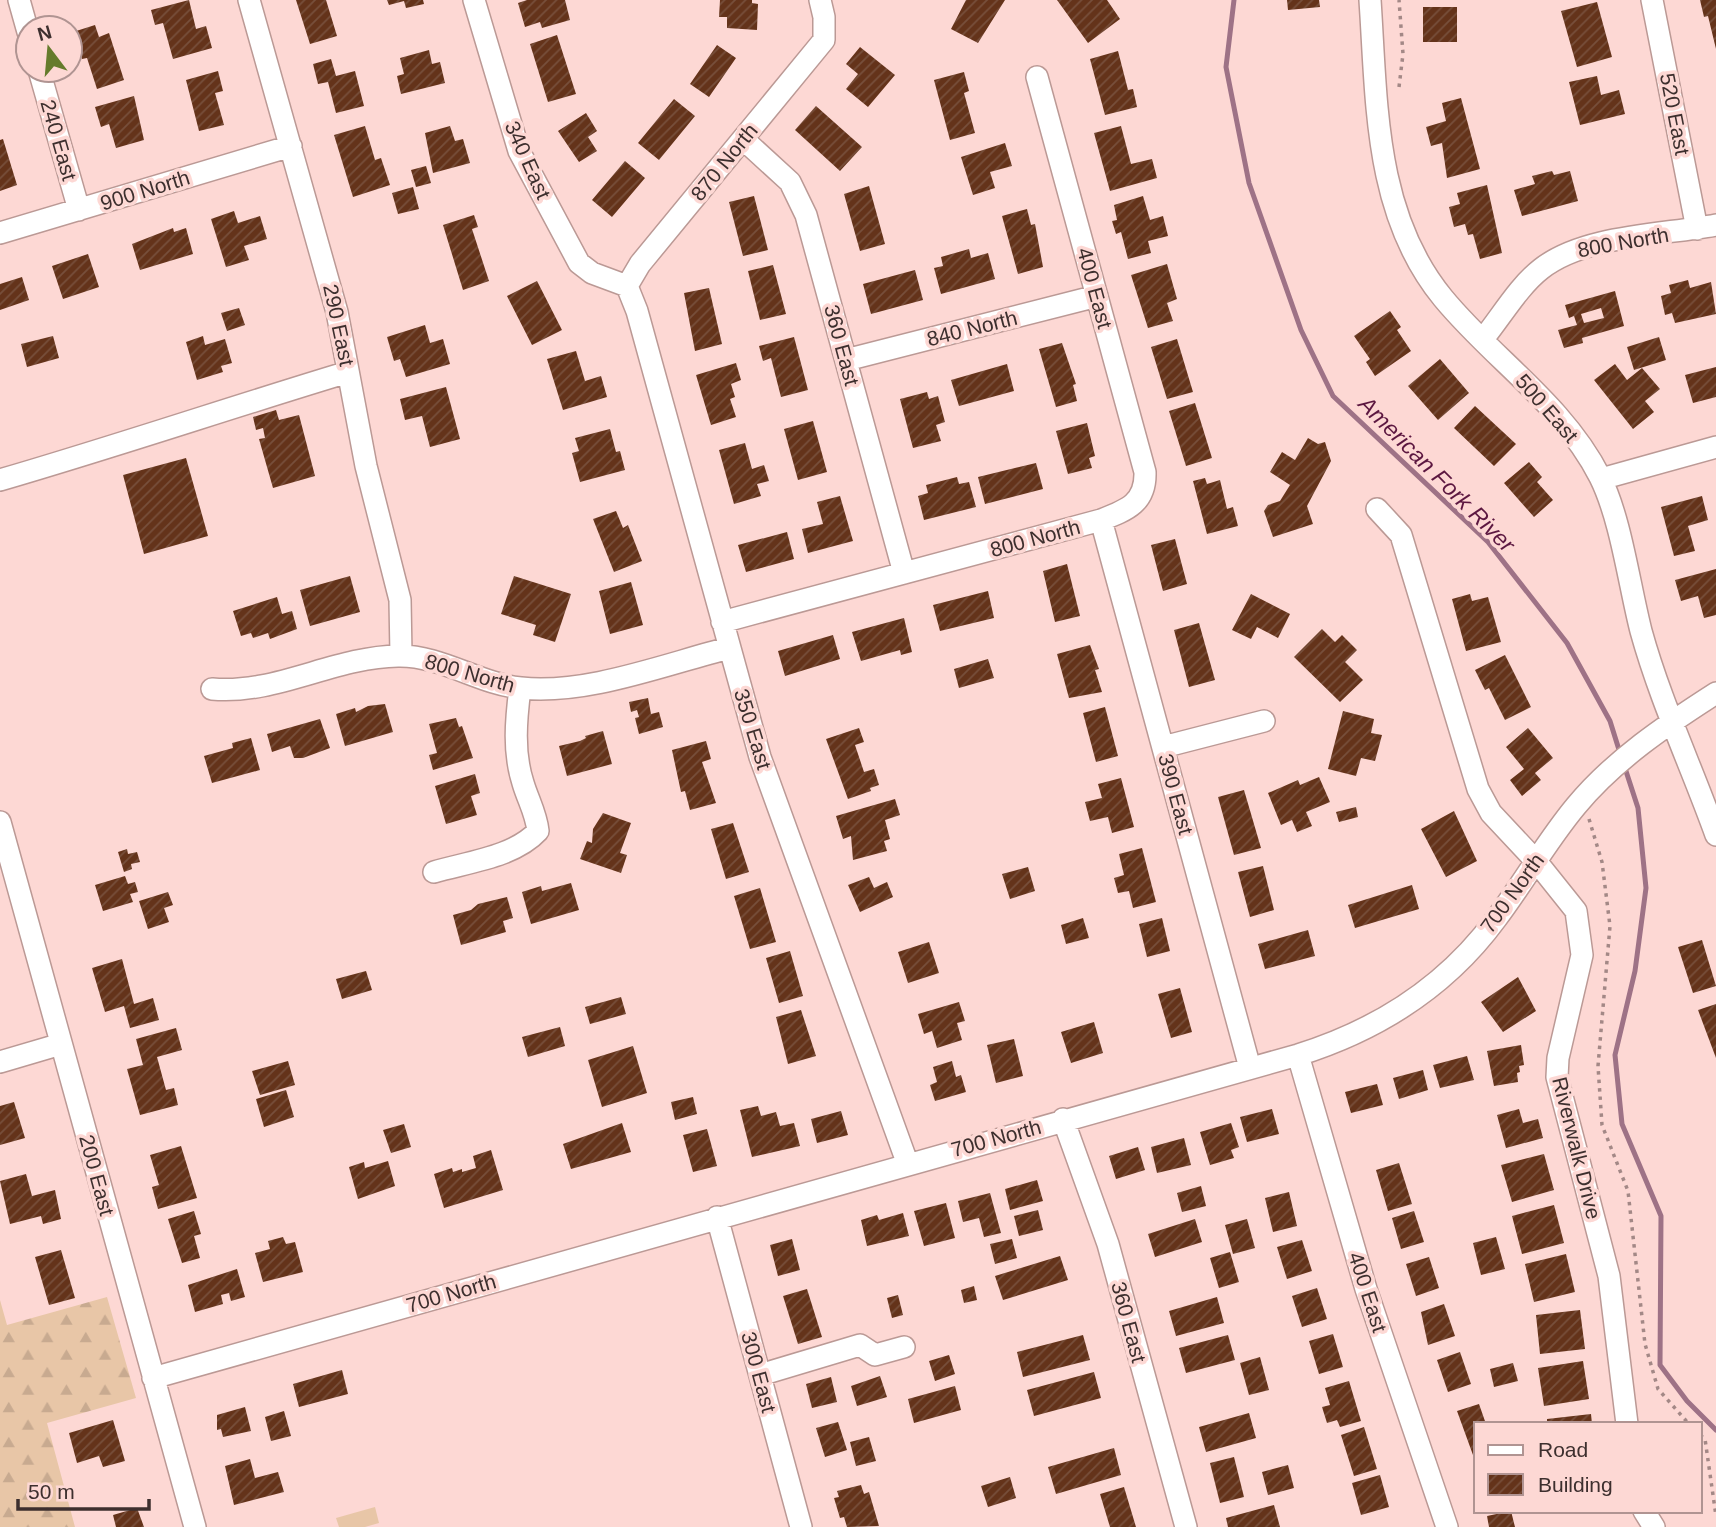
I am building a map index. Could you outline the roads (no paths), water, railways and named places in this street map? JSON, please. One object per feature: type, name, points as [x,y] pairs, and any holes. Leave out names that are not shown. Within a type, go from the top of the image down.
[{"type":"street","name":"290 East","points":[[249,0],[329,275],[366,466],[400,600],[401,655]]},
{"type":"street","name":"340 East","points":[[474,0],[524,163],[579,263],[592,273],[627,286]]},
{"type":"street","name":"870 North","points":[[627,286],[640,264],[824,40],[824,17],[820,0]]},
{"type":"street","name":"500 East","points":[[1370,0],[1379,137],[1388,187],[1401,228],[1427,277],[1444,299],[1573,432],[1601,479],[1630,576],[1642,632],[1716,835]]},
{"type":"street","name":"520 East","points":[[1652,0],[1707,227]]},
{"type":"street","name":"400 East","points":[[1037,77],[1145,472],[1146,486],[1140,499]]},
{"type":"street","name":"240 East","points":[[43,84],[79,210]]},
{"type":"street","name":"360 East","points":[[743,139],[777,169],[800,197],[904,573]]},
{"type":"street","name":"900 North","points":[[0,233],[291,146]]},
{"type":"street","name":"800 North","points":[[1483,339],[1539,270],[1566,253],[1596,245],[1707,227]]},
{"type":"street","name":"350 East","points":[[627,286],[637,311],[760,757],[907,1163]]},
{"type":"street","name":"840 North","points":[[846,360],[1097,296]]},
{"type":"street","points":[[0,480],[155,435],[254,399],[348,372]]},
{"type":"street","points":[[1601,479],[1716,447]]},
{"type":"street","name":"800 North","points":[[722,622],[1101,520],[1130,509],[1140,499]]},
{"type":"street","name":"Riverwalk Drive","points":[[1377,509],[1401,535],[1478,789],[1491,813],[1536,861],[1576,911],[1581,931],[1582,955],[1563,1034],[1557,1077],[1609,1276],[1627,1422]]},
{"type":"street","name":"390 East","points":[[1101,520],[1250,1068]]},
{"type":"street","name":"800 North","points":[[212,689],[239,692],[360,659],[401,655],[429,660],[520,688],[553,689],[585,685],[729,648]]},
{"type":"street","points":[[434,872],[527,843],[538,831],[537,817],[519,764],[516,730],[520,688]]},
{"type":"street","name":"700 North","points":[[153,1378],[907,1163],[1298,1055],[1377,1024],[1450,972],[1495,921],[1536,861],[1586,808],[1632,752],[1673,720],[1716,693]]},
{"type":"street","points":[[1163,747],[1264,721]]},
{"type":"street","name":"200 East","points":[[0,822],[195,1527]]},
{"type":"street","points":[[0,1062],[61,1044]]},
{"type":"street","name":"400 East","points":[[1298,1055],[1366,1289],[1447,1527]]},
{"type":"street","name":"360 East","points":[[1063,1119],[1108,1244],[1186,1527]]},
{"type":"street","name":"300 East","points":[[717,1217],[802,1527]]},
{"type":"street","points":[[760,1375],[860,1345],[874,1355],[904,1346]]},
{"type":"waterway","name":"American Fork River","points":[[1234,0],[1226,67],[1249,183],[1301,330],[1333,396],[1488,542],[1567,643],[1610,721],[1620,753]]},
{"type":"waterway","name":"American Fork River","points":[[1624,765],[1638,808],[1646,888],[1635,971],[1615,1055],[1622,1124],[1661,1216],[1660,1365],[1687,1401],[1716,1430]]}]
